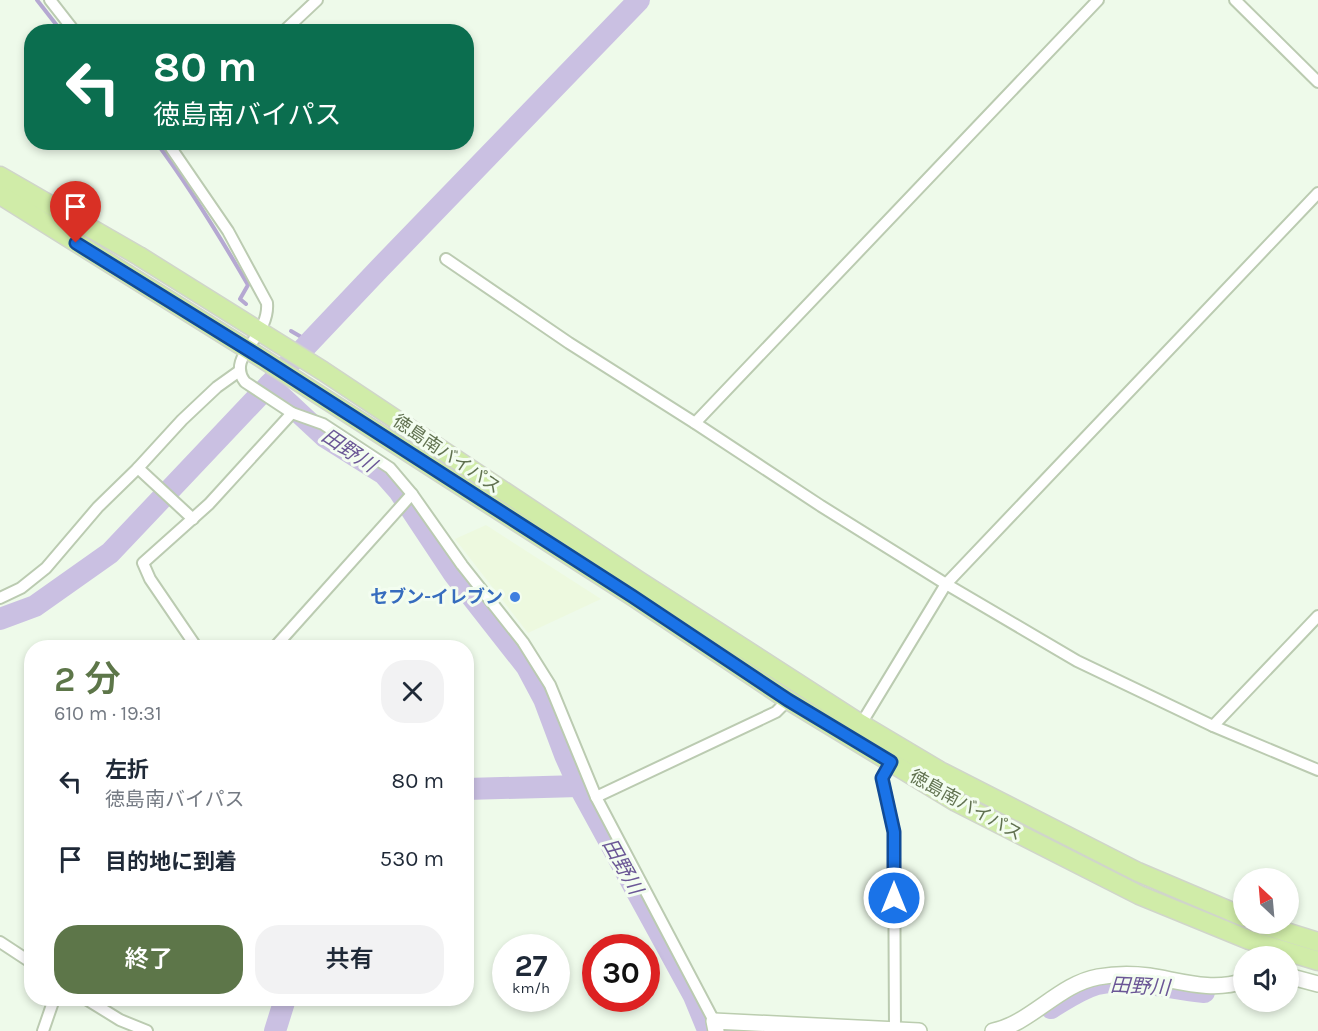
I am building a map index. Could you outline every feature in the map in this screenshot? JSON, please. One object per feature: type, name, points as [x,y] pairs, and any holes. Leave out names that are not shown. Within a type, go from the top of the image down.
[{"type":"highway","name":"徳島南バイパス","points":[[0,176],[130,250],[323,371],[639,581],[861,724],[940,771],[1138,872],[1233,912]]},
{"type":"highway","name":"徳島南バイパス","points":[[0,195],[632,596],[788,700],[956,802],[1139,896],[1249,940],[1318,961]]},
{"type":"highway","points":[[1292,934],[1318,942]]},
{"type":"main road","points":[[993,1031],[1017,1021],[1066,990],[1097,977],[1147,976],[1209,986],[1233,985]]},
{"type":"main road","points":[[1299,979],[1318,984]]},
{"type":"main road","points":[[715,1026],[919,1031]]},
{"type":"street","points":[[50,0],[69,24]]},
{"type":"street","points":[[292,24],[317,0]]},
{"type":"street","points":[[695,423],[1098,0]]},
{"type":"street","points":[[1235,0],[1318,82]]},
{"type":"street","points":[[172,150],[228,231],[267,303],[267,337],[255,355],[239,362],[238,372],[245,382],[289,411],[323,424],[390,468],[408,499],[538,663],[550,685],[596,797],[715,1026]]},
{"type":"street","points":[[861,724],[945,584],[1318,194]]},
{"type":"street","points":[[446,259],[569,343],[945,584],[1077,661],[1213,726],[1318,770]]},
{"type":"street","points":[[0,598],[21,588],[46,568],[98,507],[142,471],[182,420],[217,387],[238,372]]},
{"type":"street","points":[[192,640],[150,579],[143,563],[189,515],[209,504],[289,411]]},
{"type":"street","points":[[142,471],[189,515]]},
{"type":"street","points":[[281,640],[408,499]]},
{"type":"street","points":[[1213,726],[1318,616]]},
{"type":"street","points":[[596,797],[776,712],[788,700]]},
{"type":"street","points":[[891,762],[882,778],[894,832],[895,1029]]},
{"type":"street","points":[[0,942],[24,958]]},
{"type":"street","points":[[43,1031],[52,1006]]},
{"type":"street","points":[[97,1006],[120,1020],[147,1031]]},
{"type":"shaded area","points":[[486,525],[601,599],[528,633],[455,539]]},
{"type":"waterway","points":[[37,0],[56,24]]},
{"type":"waterway","name":"田野川","points":[[0,619],[35,606],[110,553],[379,269],[639,0]]},
{"type":"waterway","points":[[162,150],[204,212],[248,285],[240,299],[246,304]]},
{"type":"waterway","points":[[291,331],[310,342]]},
{"type":"waterway","name":"田野川","points":[[269,385],[325,437],[384,474],[399,491],[454,574],[527,667],[544,699],[579,786],[694,996],[708,1030],[728,1031]]},
{"type":"waterway","points":[[474,789],[579,786]]},
{"type":"waterway","name":"田野川","points":[[1051,1008],[1073,994],[1097,984],[1110,982],[1137,982],[1204,992]]},
{"type":"waterway","points":[[275,1031],[283,1006]]},
{"type":"waterway","name":"田野川","points":[[749,1031],[776,1031]]},
{"type":"place","name":"セブン-イレブン","points":[[515,597]]},
{"type":"route","points":[[76,243],[263,359],[632,596],[788,700],[891,762],[882,778],[894,832],[894,898]]}]
